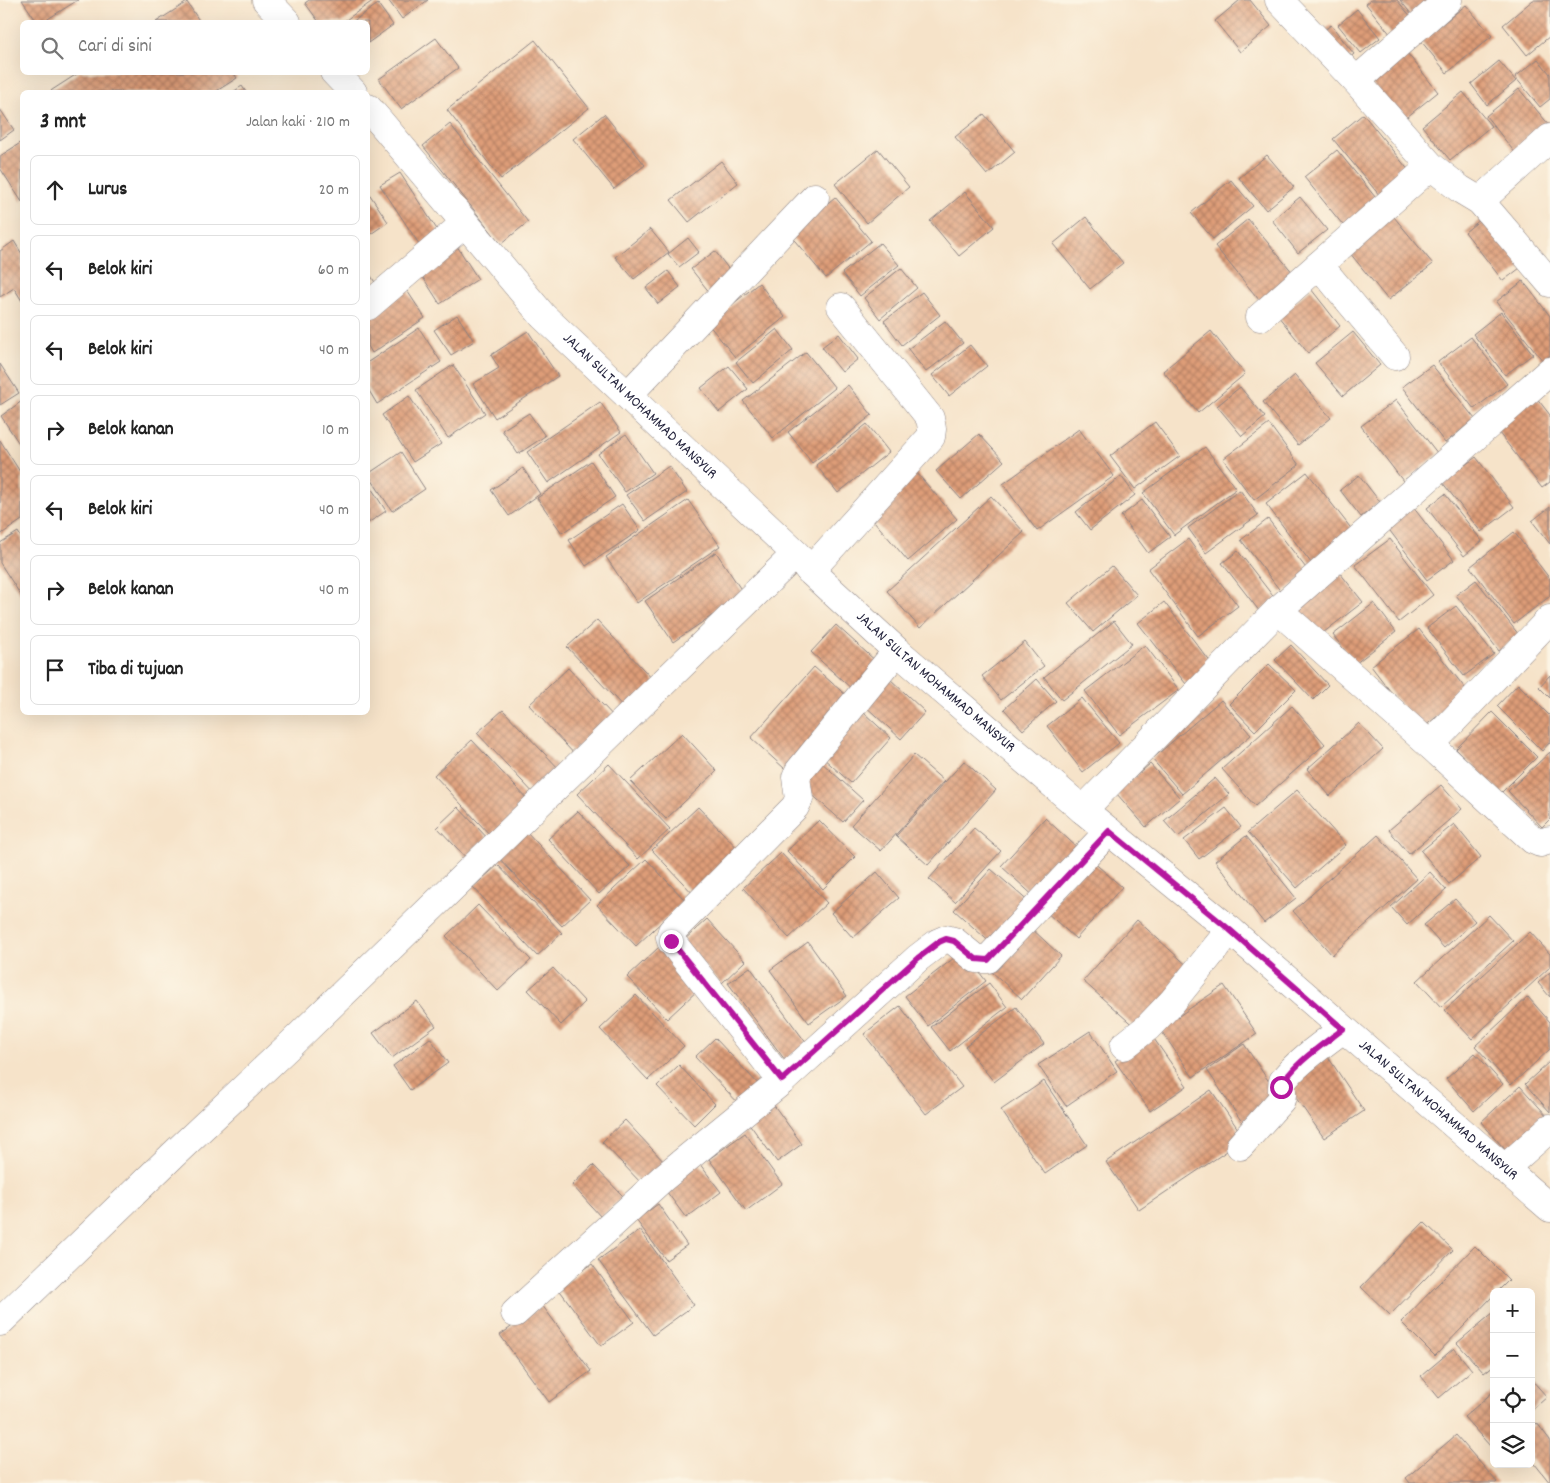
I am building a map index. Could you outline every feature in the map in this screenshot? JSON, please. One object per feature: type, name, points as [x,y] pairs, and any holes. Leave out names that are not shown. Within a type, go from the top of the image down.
[{"type":"street","points":[[266,0],[285,20]]},
{"type":"street","points":[[1279,0],[1356,81],[1431,166],[1460,189],[1480,201],[1550,283]]},
{"type":"street","points":[[1356,81],[1448,0]]},
{"type":"street","points":[[337,75],[350,90]]},
{"type":"street","name":"JALAN SULTAN MOHAMMAD MANSYUR","points":[[370,110],[543,316],[897,651],[1109,831],[1230,930],[1550,1208]]},
{"type":"street","points":[[1480,201],[1550,138]]},
{"type":"street","points":[[1260,317],[1431,166]]},
{"type":"street","points":[[628,395],[816,197]]},
{"type":"street","points":[[370,304],[469,229]]},
{"type":"street","points":[[1320,265],[1395,356]]},
{"type":"street","points":[[0,1322],[172,1156],[803,562],[931,437],[930,418],[841,307]]},
{"type":"street","points":[[1084,810],[1278,610],[1550,371]]},
{"type":"street","points":[[1278,610],[1430,745],[1533,840],[1540,843],[1550,840]]},
{"type":"street","points":[[1430,745],[1550,619]]},
{"type":"street","points":[[782,1080],[677,949],[670,937],[672,931],[795,807],[798,799],[796,777],[799,771],[897,651]]},
{"type":"street","points":[[515,1312],[662,1178],[782,1080],[918,958],[939,942],[946,939],[954,941],[976,959],[988,960],[1109,831]]},
{"type":"street","points":[[1124,1046],[1148,1027],[1172,1002],[1230,930]]},
{"type":"street","points":[[1240,1146],[1281,1100],[1283,1096],[1281,1087],[1284,1080],[1296,1067],[1343,1029]]},
{"type":"street","points":[[1504,1169],[1550,1128]]},
{"type":"building","points":[[22,0],[78,0],[46,20],[36,20]]},
{"type":"building","points":[[309,0],[374,0],[346,20],[318,20],[305,3]]},
{"type":"building","points":[[388,0],[428,0],[402,19]]},
{"type":"building","points":[[1240,0],[1250,0],[1271,26],[1240,52],[1215,21]]},
{"type":"building","points":[[1371,0],[1397,0],[1412,18],[1391,35],[1366,4]]},
{"type":"building","points":[[1400,0],[1430,0],[1412,15]]},
{"type":"building","points":[[1533,0],[1550,0],[1550,36],[1527,55],[1503,25]]},
{"type":"building","points":[[187,2],[199,20],[159,20]]},
{"type":"building","points":[[378,4],[393,25],[370,42],[370,20],[355,20]]},
{"type":"building","points":[[1466,5],[1492,36],[1447,73],[1421,41]]},
{"type":"building","points":[[1357,9],[1380,38],[1361,53],[1338,25]]},
{"type":"building","points":[[1331,25],[1354,54],[1342,64],[1318,35]]},
{"type":"building","points":[[436,38],[458,68],[401,109],[379,79]]},
{"type":"building","points":[[535,40],[589,108],[501,179],[447,110]]},
{"type":"building","points":[[1404,49],[1438,92],[1402,121],[1368,79]]},
{"type":"building","points":[[1538,59],[1550,74],[1550,99],[1540,107],[1515,77]]},
{"type":"building","points":[[1499,61],[1516,81],[1487,105],[1471,84]]},
{"type":"building","points":[[75,75],[235,75],[237,78],[218,90],[52,90]]},
{"type":"building","points":[[242,86],[245,90],[236,90]]},
{"type":"building","points":[[1519,89],[1550,126],[1516,154],[1486,116]]},
{"type":"building","points":[[1463,92],[1491,126],[1450,160],[1422,126]]},
{"type":"building","points":[[0,109],[14,130],[0,140]]},
{"type":"building","points":[[604,114],[645,165],[614,189],[573,139]]},
{"type":"building","points":[[984,114],[1015,152],[987,175],[955,137]]},
{"type":"building","points":[[1363,114],[1410,172],[1380,196],[1333,139]]},
{"type":"building","points":[[450,124],[528,222],[501,244],[423,146]]},
{"type":"building","points":[[20,143],[20,199],[0,168],[0,156]]},
{"type":"building","points":[[878,149],[909,187],[867,223],[835,184]]},
{"type":"building","points":[[1337,150],[1380,203],[1347,230],[1304,177]]},
{"type":"building","points":[[1267,155],[1294,187],[1266,210],[1239,178]]},
{"type":"building","points":[[721,161],[738,183],[689,222],[671,200]]},
{"type":"building","points":[[400,173],[440,234],[421,247],[380,185]]},
{"type":"building","points":[[1231,180],[1253,206],[1213,239],[1191,213]]},
{"type":"building","points":[[965,192],[994,227],[959,256],[930,221]]},
{"type":"building","points":[[370,195],[388,222],[370,235]]},
{"type":"building","points":[[835,197],[871,241],[826,278],[790,235]]},
{"type":"building","points":[[1300,197],[1327,230],[1298,253],[1272,220]]},
{"type":"building","points":[[1389,211],[1433,264],[1388,300],[1345,247]]},
{"type":"building","points":[[1486,215],[1524,265],[1503,281],[1465,232]]},
{"type":"building","points":[[1086,217],[1123,263],[1090,289],[1053,244]]},
{"type":"building","points":[[1248,219],[1294,274],[1260,301],[1215,246]]},
{"type":"building","points":[[650,229],[669,252],[634,279],[615,257]]},
{"type":"building","points":[[688,238],[699,252],[679,267],[668,254]]},
{"type":"building","points":[[14,241],[20,251],[20,298],[14,288],[0,297],[0,251]]},
{"type":"building","points":[[455,243],[478,279],[440,304],[417,268]]},
{"type":"building","points":[[880,243],[899,265],[860,296],[842,273]]},
{"type":"building","points":[[715,251],[733,275],[710,293],[691,269]]},
{"type":"building","points":[[901,268],[917,288],[880,319],[864,298]]},
{"type":"building","points":[[668,271],[680,287],[658,304],[646,288]]},
{"type":"building","points":[[370,274],[379,289],[370,296]]},
{"type":"building","points":[[1523,281],[1550,316],[1550,355],[1543,361],[1496,302]]},
{"type":"building","points":[[759,283],[785,317],[735,357],[708,324]]},
{"type":"building","points":[[406,289],[425,318],[372,353],[370,350],[370,313]]},
{"type":"building","points":[[1311,289],[1340,326],[1308,353],[1278,316]]},
{"type":"building","points":[[922,292],[940,315],[902,345],[884,321]]},
{"type":"building","points":[[1501,312],[1533,354],[1505,375],[1473,334]]},
{"type":"building","points":[[457,315],[474,341],[451,355],[434,330]]},
{"type":"building","points":[[945,321],[963,343],[926,372],[908,349]]},
{"type":"building","points":[[419,328],[441,362],[377,404],[370,392],[370,361]]},
{"type":"building","points":[[777,329],[793,350],[753,383],[736,362]]},
{"type":"building","points":[[528,331],[558,376],[495,418],[473,384],[499,368],[491,355]]},
{"type":"building","points":[[1211,331],[1245,374],[1198,413],[1163,371]]},
{"type":"building","points":[[1353,332],[1380,365],[1343,396],[1315,363]]},
{"type":"building","points":[[839,334],[858,359],[842,372],[822,347]]},
{"type":"building","points":[[1471,337],[1507,384],[1474,409],[1438,362]]},
{"type":"building","points":[[970,345],[987,366],[949,396],[932,375]]},
{"type":"building","points":[[806,352],[835,388],[773,438],[743,401]]},
{"type":"building","points":[[0,364],[19,393],[0,405]]},
{"type":"building","points":[[453,365],[485,413],[448,438],[416,390]]},
{"type":"building","points":[[1432,365],[1475,419],[1445,443],[1402,387]]},
{"type":"building","points":[[729,366],[748,389],[719,412],[701,388]]},
{"type":"building","points":[[1295,375],[1331,418],[1298,445],[1263,402]]},
{"type":"building","points":[[848,385],[872,415],[812,463],[788,432]]},
{"type":"building","points":[[1240,387],[1265,417],[1242,436],[1217,406]]},
{"type":"building","points":[[409,396],[441,444],[413,462],[382,415]]},
{"type":"building","points":[[1536,397],[1550,415],[1550,482],[1542,488],[1495,428]]},
{"type":"building","points":[[1396,400],[1438,454],[1403,481],[1361,426]]},
{"type":"building","points":[[20,402],[20,445],[1,416]]},
{"type":"building","points":[[600,402],[621,432],[548,483],[527,452]]},
{"type":"building","points":[[529,413],[545,436],[518,454],[502,430]]},
{"type":"building","points":[[1155,422],[1180,456],[1135,489],[1110,456]]},
{"type":"building","points":[[867,424],[889,452],[838,493],[816,465]]},
{"type":"building","points":[[1269,424],[1299,465],[1254,500],[1223,459]]},
{"type":"building","points":[[1079,429],[1114,476],[1037,531],[1003,484]]},
{"type":"building","points":[[626,434],[653,473],[625,492],[598,454]]},
{"type":"building","points":[[979,434],[1004,461],[961,499],[936,471]]},
{"type":"building","points":[[0,440],[20,472],[20,521],[0,535]]},
{"type":"building","points":[[1205,447],[1236,489],[1174,535],[1143,493]]},
{"type":"building","points":[[401,452],[425,489],[392,511],[370,477],[370,473]]},
{"type":"building","points":[[1476,457],[1514,507],[1481,532],[1442,482]]},
{"type":"building","points":[[591,461],[615,497],[562,533],[537,498]]},
{"type":"building","points":[[669,466],[687,492],[645,521],[626,495]]},
{"type":"building","points":[[523,468],[540,494],[509,516],[491,490]]},
{"type":"building","points":[[916,472],[957,519],[908,561],[868,514]]},
{"type":"building","points":[[1307,472],[1357,536],[1315,568],[1266,504]]},
{"type":"building","points":[[1359,475],[1380,502],[1361,517],[1340,490]]},
{"type":"building","points":[[1121,476],[1135,495],[1090,530],[1076,512]]},
{"type":"building","points":[[370,486],[386,511],[370,522]]},
{"type":"building","points":[[1240,490],[1258,515],[1206,553],[1188,528]]},
{"type":"building","points":[[1445,494],[1482,541],[1464,556],[1427,508]]},
{"type":"building","points":[[991,496],[1024,532],[920,628],[887,591]]},
{"type":"building","points":[[688,500],[720,546],[637,603],[606,557]]},
{"type":"building","points":[[1142,500],[1170,537],[1148,553],[1121,516]]},
{"type":"building","points":[[622,504],[640,530],[586,566],[569,540]]},
{"type":"building","points":[[1413,507],[1454,560],[1427,580],[1387,527]]},
{"type":"building","points":[[1550,507],[1550,544],[1532,521]]},
{"type":"building","points":[[1268,519],[1309,572],[1282,593],[1241,540]]},
{"type":"building","points":[[18,532],[20,536],[20,594],[0,563],[0,543]]},
{"type":"building","points":[[1514,532],[1550,579],[1550,596],[1514,624],[1470,567]]},
{"type":"building","points":[[1188,539],[1238,606],[1198,636],[1148,569]]},
{"type":"building","points":[[1390,539],[1433,595],[1399,622],[1355,565]]},
{"type":"building","points":[[1238,551],[1276,600],[1260,612],[1222,563]]},
{"type":"building","points":[[716,552],[744,594],[673,642],[645,601]]},
{"type":"building","points":[[1112,566],[1137,595],[1093,632],[1068,603]]},
{"type":"building","points":[[1340,573],[1363,602],[1319,636],[1296,607]]},
{"type":"building","points":[[1476,580],[1519,635],[1499,651],[1456,595]]},
{"type":"building","points":[[1164,602],[1212,664],[1186,684],[1138,623]]},
{"type":"building","points":[[1374,603],[1396,632],[1355,664],[1333,635]]},
{"type":"building","points":[[1456,606],[1494,654],[1464,676],[1427,628]]},
{"type":"building","points":[[597,620],[657,684],[628,712],[567,647]]},
{"type":"building","points":[[1114,621],[1132,644],[1062,700],[1044,677]]},
{"type":"building","points":[[836,625],[878,663],[853,690],[811,652]]},
{"type":"building","points":[[1419,629],[1468,692],[1420,730],[1371,666]]},
{"type":"building","points":[[1025,642],[1044,666],[1001,700],[982,676]]},
{"type":"building","points":[[1145,645],[1179,690],[1119,735],[1085,691]]},
{"type":"building","points":[[1291,645],[1328,685],[1313,700],[1275,660]]},
{"type":"building","points":[[1269,664],[1296,690],[1255,731],[1229,704]]},
{"type":"building","points":[[814,667],[849,698],[785,769],[751,738]]},
{"type":"building","points":[[568,668],[617,720],[577,757],[529,705]]},
{"type":"building","points":[[1550,675],[1550,698],[1539,687]]},
{"type":"building","points":[[888,677],[925,712],[901,739],[863,704]]},
{"type":"building","points":[[1037,679],[1056,701],[1023,730],[1004,709]]},
{"type":"building","points":[[1518,684],[1550,716],[1550,742],[1542,751],[1497,706]]},
{"type":"building","points":[[1082,698],[1119,743],[1083,772],[1047,726]]},
{"type":"building","points":[[1221,700],[1251,735],[1182,794],[1152,759]]},
{"type":"building","points":[[1292,706],[1325,744],[1255,806],[1222,769]]},
{"type":"building","points":[[503,710],[563,773],[537,797],[477,733]]},
{"type":"building","points":[[863,712],[891,738],[851,783],[822,757]]},
{"type":"building","points":[[1492,712],[1537,757],[1501,793],[1456,749]]},
{"type":"building","points":[[1359,723],[1383,749],[1330,796],[1307,769]]},
{"type":"building","points":[[682,733],[717,771],[666,819],[630,781]]},
{"type":"building","points":[[472,740],[529,801],[491,836],[434,775]]},
{"type":"building","points":[[1550,752],[1550,819],[1542,827],[1508,791]]},
{"type":"building","points":[[914,755],[944,781],[881,851],[851,825]]},
{"type":"building","points":[[820,761],[863,800],[843,822],[800,784]]},
{"type":"building","points":[[964,761],[996,790],[928,865],[896,836]]},
{"type":"building","points":[[609,764],[670,829],[638,859],[577,794]]},
{"type":"building","points":[[1150,764],[1180,798],[1146,827],[1116,793]]},
{"type":"building","points":[[1215,778],[1229,794],[1178,837],[1164,821]]},
{"type":"building","points":[[1441,785],[1462,809],[1409,854],[1389,830]]},
{"type":"building","points":[[1297,790],[1346,845],[1297,888],[1248,832]]},
{"type":"building","points":[[458,807],[493,844],[472,864],[437,827]]},
{"type":"building","points":[[698,807],[743,854],[697,898],[652,850]]},
{"type":"building","points":[[1226,808],[1241,827],[1199,859],[1184,840]]},
{"type":"building","points":[[578,811],[630,866],[599,894],[548,839]]},
{"type":"building","points":[[1045,818],[1081,851],[1038,900],[1001,866]]},
{"type":"building","points":[[819,820],[855,857],[823,889],[787,851]]},
{"type":"building","points":[[1454,824],[1481,857],[1449,884],[1421,851]]},
{"type":"building","points":[[974,828],[1001,851],[955,902],[929,879]]},
{"type":"building","points":[[526,831],[590,900],[562,926],[498,857]]},
{"type":"building","points":[[1378,835],[1417,879],[1332,955],[1293,911]]},
{"type":"building","points":[[1246,836],[1296,898],[1264,923],[1215,861]]},
{"type":"building","points":[[781,853],[827,903],[789,938],[743,888]]},
{"type":"building","points":[[646,859],[685,900],[636,946],[597,905]]},
{"type":"building","points":[[1091,860],[1122,887],[1076,939],[1045,911]]},
{"type":"building","points":[[498,865],[562,933],[537,956],[473,887]]},
{"type":"building","points":[[991,869],[1031,904],[994,946],[954,910]]},
{"type":"building","points":[[877,872],[899,898],[853,938],[831,913]]},
{"type":"building","points":[[1430,872],[1446,890],[1407,925],[1391,907]]},
{"type":"building","points":[[1455,899],[1475,921],[1444,948],[1424,925]]},
{"type":"building","points":[[478,905],[531,960],[498,991],[446,936]]},
{"type":"building","points":[[1489,915],[1513,941],[1441,1007],[1417,981]]},
{"type":"building","points":[[707,919],[745,961],[721,984],[682,942]]},
{"type":"building","points":[[1137,920],[1191,969],[1137,1029],[1083,981]]},
{"type":"building","points":[[1030,927],[1061,956],[1022,999],[991,971]]},
{"type":"building","points":[[1530,932],[1550,954],[1550,967],[1472,1039],[1445,1010]]},
{"type":"building","points":[[808,942],[847,996],[809,1023],[770,970]]},
{"type":"building","points":[[659,947],[699,989],[667,1019],[627,977]]},
{"type":"building","points":[[963,951],[986,981],[928,1026],[905,996]]},
{"type":"building","points":[[750,967],[807,1044],[785,1060],[728,983]]},
{"type":"building","points":[[553,968],[585,1002],[561,1025],[528,990]]},
{"type":"building","points":[[1550,972],[1550,997],[1538,983]]},
{"type":"building","points":[[989,983],[1007,1007],[950,1051],[931,1027]]},
{"type":"building","points":[[1224,985],[1257,1034],[1193,1077],[1160,1029]]},
{"type":"building","points":[[636,995],[684,1046],[648,1080],[600,1029]]},
{"type":"building","points":[[1528,997],[1550,1022],[1550,1049],[1511,1085],[1475,1046]]},
{"type":"building","points":[[417,1001],[436,1026],[392,1058],[373,1033]]},
{"type":"building","points":[[900,1006],[962,1087],[926,1114],[864,1034]]},
{"type":"building","points":[[1016,1007],[1044,1044],[994,1082],[965,1046]]},
{"type":"building","points":[[1090,1031],[1117,1071],[1066,1106],[1038,1065]]},
{"type":"building","points":[[1152,1036],[1187,1086],[1150,1111],[1115,1061]]},
{"type":"building","points":[[430,1038],[448,1063],[410,1090],[393,1066]]},
{"type":"building","points":[[715,1038],[761,1087],[741,1106],[695,1057]]},
{"type":"building","points":[[1244,1044],[1279,1097],[1242,1122],[1207,1070]]},
{"type":"building","points":[[1475,1053],[1503,1084],[1474,1111],[1446,1079]]},
{"type":"building","points":[[1328,1057],[1364,1111],[1324,1138],[1287,1085]]},
{"type":"building","points":[[1550,1061],[1550,1112],[1525,1084]]},
{"type":"building","points":[[679,1065],[715,1104],[694,1125],[657,1086]]},
{"type":"building","points":[[1044,1081],[1087,1145],[1045,1174],[1001,1110]]},
{"type":"building","points":[[1520,1086],[1548,1117],[1508,1153],[1481,1122]]},
{"type":"building","points":[[1211,1090],[1245,1139],[1139,1210],[1106,1162]]},
{"type":"building","points":[[773,1104],[802,1144],[777,1162],[748,1122]]},
{"type":"building","points":[[625,1120],[665,1163],[642,1184],[602,1142]]},
{"type":"building","points":[[745,1133],[782,1184],[746,1211],[709,1159]]},
{"type":"building","points":[[699,1163],[721,1192],[686,1218],[664,1188]]},
{"type":"building","points":[[593,1165],[623,1196],[601,1217],[572,1185]]},
{"type":"building","points":[[658,1204],[687,1245],[666,1260],[636,1220]]},
{"type":"building","points":[[1424,1222],[1453,1250],[1390,1315],[1361,1287]]},
{"type":"building","points":[[640,1230],[694,1305],[653,1335],[598,1260]]},
{"type":"building","points":[[1475,1246],[1509,1280],[1501,1288],[1490,1288],[1490,1299],[1435,1356],[1401,1322]]},
{"type":"building","points":[[592,1264],[634,1322],[601,1346],[558,1288]]},
{"type":"building","points":[[542,1305],[591,1371],[549,1402],[500,1335]]},
{"type":"building","points":[[1490,1315],[1490,1368],[1484,1373],[1457,1343]]},
{"type":"building","points":[[1454,1348],[1472,1370],[1439,1398],[1421,1376]]},
{"type":"building","points":[[1535,1384],[1547,1397],[1535,1408]]},
{"type":"building","points":[[1490,1394],[1490,1446],[1464,1417]]},
{"type":"building","points":[[1537,1423],[1550,1440],[1550,1483],[1535,1464],[1535,1424]]},
{"type":"building","points":[[1456,1435],[1497,1482],[1410,1483],[1406,1478]]},
{"type":"route","points":[[671,941],[782,1080],[918,958],[939,942],[946,939],[954,941],[976,959],[988,960],[1109,831],[1230,930],[1343,1029],[1296,1067],[1284,1080],[1281,1087]]}]
